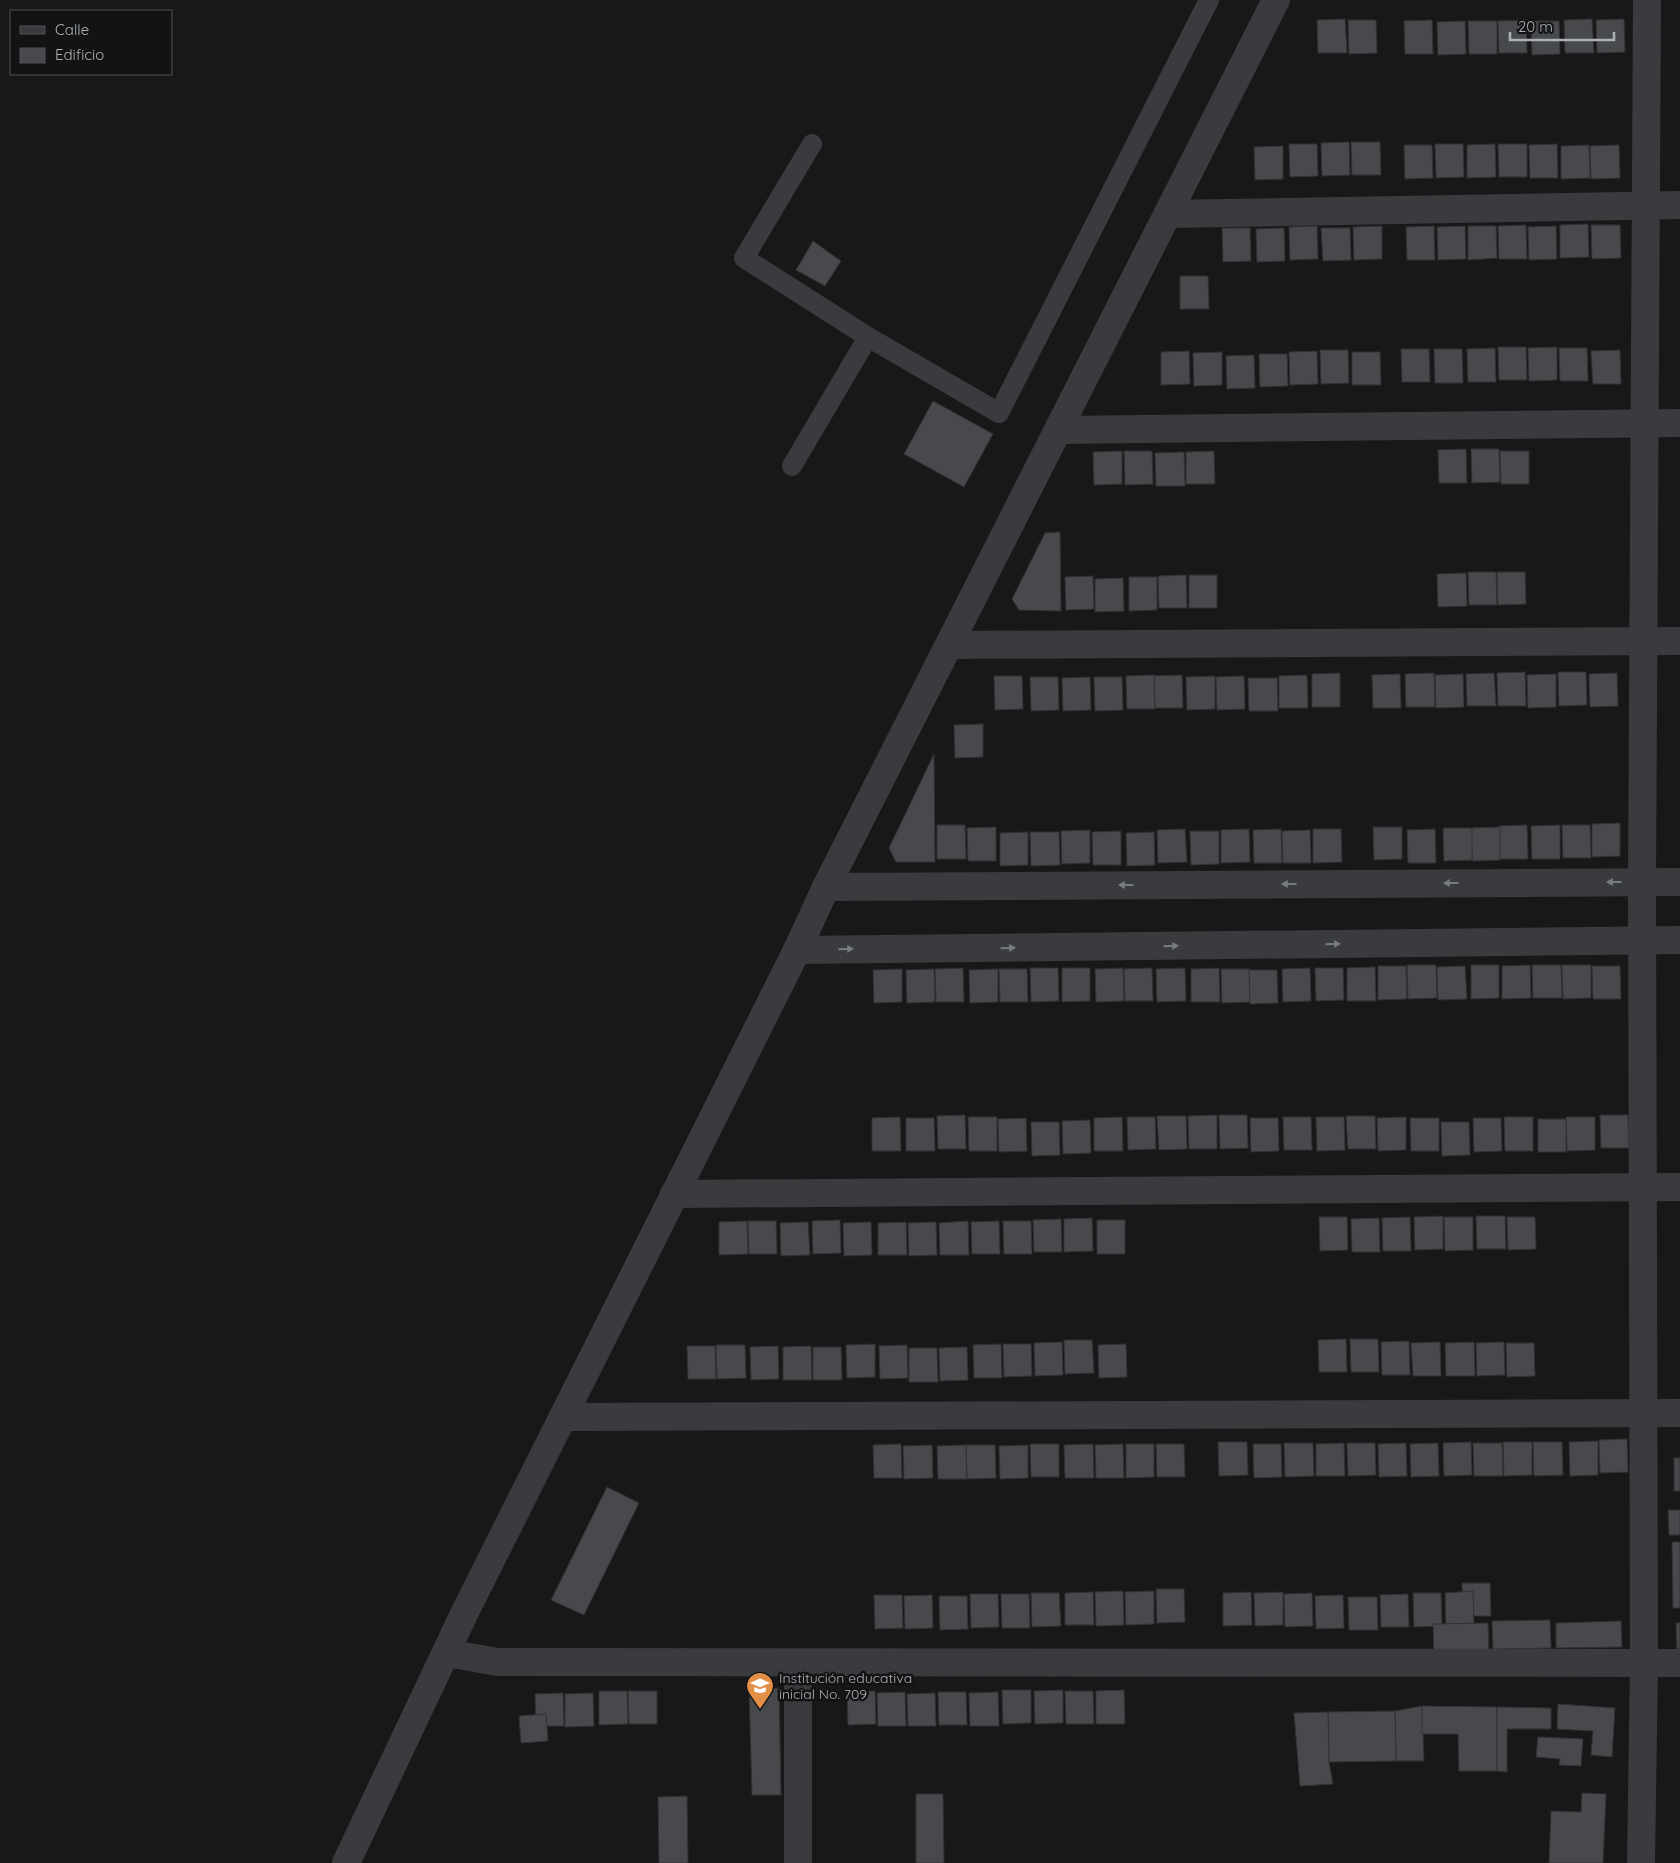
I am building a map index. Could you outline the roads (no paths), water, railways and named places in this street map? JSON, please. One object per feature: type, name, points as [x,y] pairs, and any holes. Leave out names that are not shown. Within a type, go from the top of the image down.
[{"type":"street","points":[[346,1863],[464,1614],[797,950],[826,887],[1276,0]]},
{"type":"street","points":[[1641,1863],[1644,1663],[1642,882],[1647,0]]},
{"type":"street","points":[[1168,214],[1680,204]]},
{"type":"street","points":[[1058,430],[1680,423]]},
{"type":"street","points":[[949,645],[1680,641]]},
{"type":"street","points":[[826,887],[1680,882]]},
{"type":"street","points":[[797,950],[1680,940]]},
{"type":"street","points":[[674,1194],[1680,1187]]},
{"type":"street","points":[[563,1417],[1680,1413]]},
{"type":"street","points":[[447,1653],[497,1662],[1680,1663]]},
{"type":"street","points":[[798,1663],[798,1863]]},
{"type":"lane","points":[[812,144],[744,258],[868,337],[999,412],[1208,0]]},
{"type":"lane","points":[[792,466],[868,337]]},
{"type":"place","name":"Institución educativa inicial No. 709","points":[[760,1710]]}]
